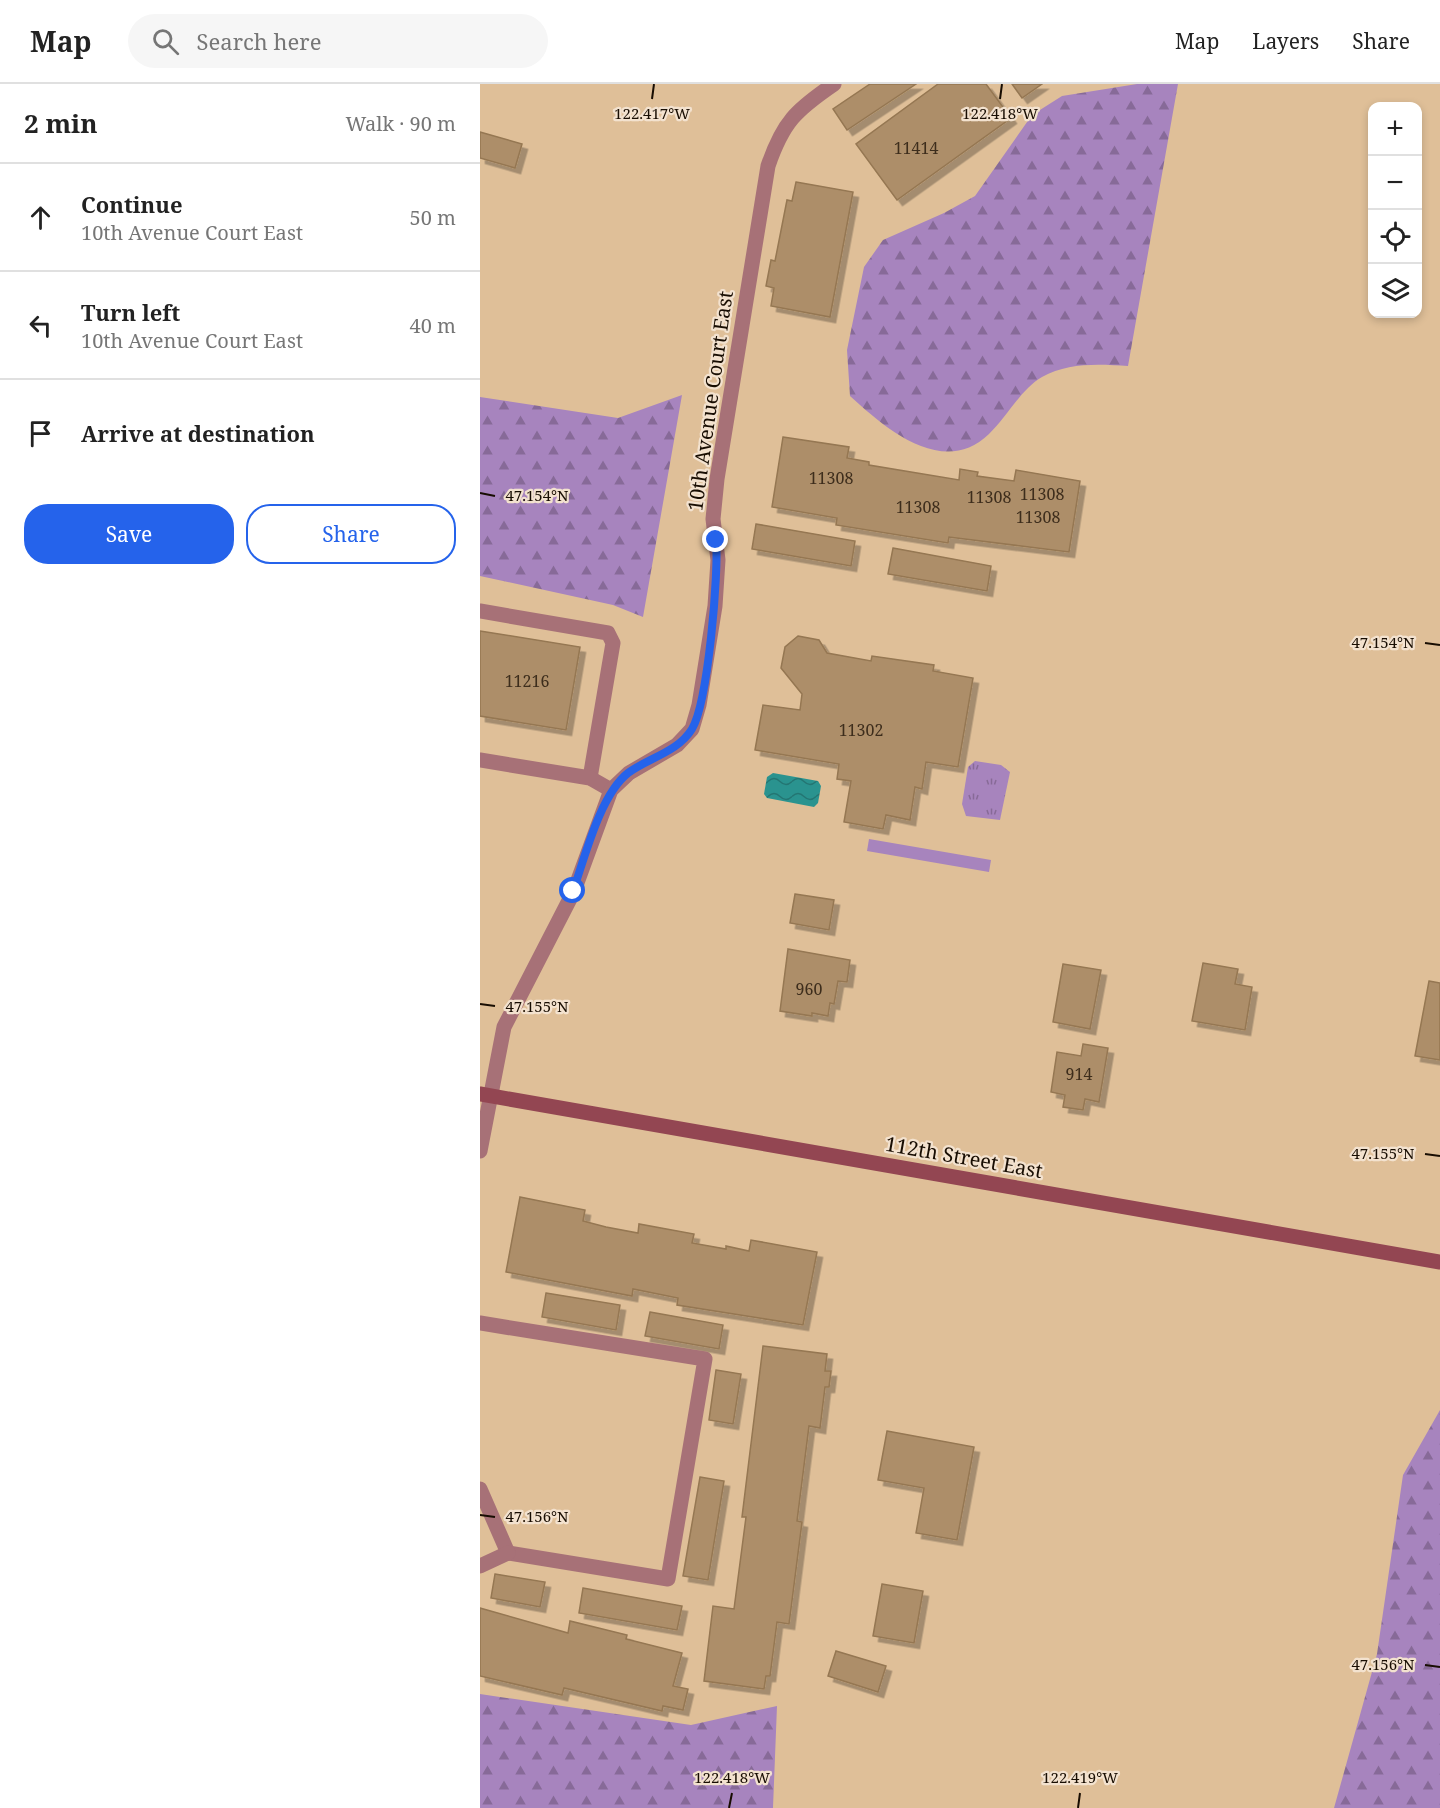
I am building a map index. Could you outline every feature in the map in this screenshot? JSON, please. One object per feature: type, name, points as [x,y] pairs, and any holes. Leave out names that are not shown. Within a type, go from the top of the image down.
[{"type":"main road","name":"112th Street East","points":[[484,1095],[1440,1262]]},
{"type":"street","name":"10th Avenue Court East","points":[[480,1151],[484,1095],[504,1027],[573,891],[611,790],[628,773],[677,745],[692,729],[697,713],[714,606],[718,560],[712,519],[717,479],[768,166],[778,135],[796,113],[834,84]]},
{"type":"street","points":[[480,611],[608,633],[611,636],[613,642],[590,778]]},
{"type":"street","points":[[480,760],[590,778],[611,790]]},
{"type":"street","points":[[480,1323],[705,1359],[668,1579],[508,1552],[480,1566]]},
{"type":"street","points":[[480,1489],[508,1552]]},
{"type":"green space","points":[[1137,84],[1178,84],[1128,366],[1073,366],[1042,377],[1027,389],[989,434],[971,447],[953,451],[934,450],[915,444],[897,434],[850,396],[847,350],[864,267],[883,240],[944,213],[975,196],[1032,115],[1062,96]]},
{"type":"green space","points":[[682,395],[643,617],[613,605],[480,576],[480,397],[618,418]]},
{"type":"green space","points":[[975,761],[1001,765],[1010,772],[1000,820],[966,816],[962,804],[968,767]]},
{"type":"green space","points":[[869,839],[991,860],[989,872],[867,851]]},
{"type":"green space","points":[[1440,1410],[1440,1808],[1334,1808],[1377,1654],[1403,1475]]},
{"type":"green space","points":[[480,1694],[691,1725],[777,1706],[773,1808],[480,1808]]},
{"type":"water","points":[[773,773],[818,781],[821,786],[818,803],[814,807],[767,798],[764,794],[767,777]]},
{"type":"building","points":[[870,84],[916,84],[847,130],[833,109]]},
{"type":"building","points":[[938,84],[986,84],[1011,118],[897,200],[856,144]]},
{"type":"building","points":[[1012,84],[1042,84],[1022,98]]},
{"type":"building","points":[[480,132],[522,144],[515,168],[480,158]]},
{"type":"building","points":[[796,182],[853,192],[830,317],[771,306],[774,288],[766,286],[771,260],[775,261],[787,200],[792,201]]},
{"type":"building","points":[[783,437],[849,447],[847,458],[869,462],[869,465],[959,480],[960,469],[978,472],[977,476],[1014,481],[1016,470],[1080,481],[1069,552],[949,537],[948,543],[836,525],[837,518],[772,507]]},
{"type":"building","points":[[756,524],[855,541],[851,566],[752,549]]},
{"type":"building","points":[[893,548],[991,566],[987,591],[888,574]]},
{"type":"building","points":[[480,631],[580,647],[566,730],[480,716]]},
{"type":"building","points":[[798,636],[819,640],[827,653],[871,661],[872,656],[934,665],[933,671],[973,678],[958,767],[926,762],[922,789],[915,787],[910,820],[886,815],[883,829],[844,822],[851,781],[837,779],[839,764],[755,750],[763,705],[800,710],[802,694],[781,668],[785,647]]},
{"type":"building","points":[[795,894],[834,900],[829,930],[790,923]]},
{"type":"building","points":[[788,949],[850,960],[847,982],[838,981],[834,1004],[830,1003],[828,1016],[780,1011]]},
{"type":"building","points":[[1203,963],[1238,969],[1235,984],[1252,987],[1245,1030],[1192,1021]]},
{"type":"building","points":[[1063,964],[1101,970],[1090,1029],[1053,1022]]},
{"type":"building","points":[[1429,981],[1440,983],[1440,1060],[1415,1056]]},
{"type":"building","points":[[1083,1044],[1108,1048],[1099,1102],[1085,1099],[1083,1110],[1063,1107],[1065,1095],[1051,1092],[1057,1052],[1081,1056]]},
{"type":"building","points":[[520,1197],[585,1210],[583,1221],[606,1227],[638,1233],[639,1224],[694,1234],[692,1243],[749,1251],[751,1240],[817,1252],[803,1325],[677,1305],[678,1298],[633,1289],[632,1296],[506,1272]]},
{"type":"building","points":[[546,1293],[620,1305],[616,1330],[542,1317]]},
{"type":"building","points":[[650,1312],[723,1325],[719,1349],[645,1336]]},
{"type":"building","points":[[763,1346],[827,1354],[825,1371],[831,1371],[829,1387],[825,1387],[820,1428],[809,1426],[797,1521],[802,1522],[789,1624],[777,1622],[770,1676],[766,1676],[764,1689],[704,1681],[713,1606],[734,1609],[746,1517],[742,1517]]},
{"type":"building","points":[[716,1370],[741,1374],[733,1424],[709,1420]]},
{"type":"building","points":[[887,1431],[974,1447],[957,1540],[916,1533],[924,1488],[878,1480]]},
{"type":"building","points":[[700,1477],[724,1481],[708,1580],[683,1576]]},
{"type":"building","points":[[495,1574],[545,1582],[540,1607],[491,1598]]},
{"type":"building","points":[[882,1584],[923,1591],[914,1643],[873,1636]]},
{"type":"building","points":[[583,1588],[682,1606],[677,1630],[579,1613]]},
{"type":"building","points":[[480,1608],[568,1633],[570,1621],[627,1635],[626,1639],[682,1653],[673,1686],[688,1689],[683,1710],[663,1706],[662,1711],[564,1688],[562,1695],[480,1676]]},
{"type":"building","points":[[836,1651],[886,1666],[878,1692],[828,1676]]},
{"type":"route","points":[[573,891],[611,790],[628,773],[677,745],[692,729],[699,705],[714,606],[718,560],[716,540]]}]
